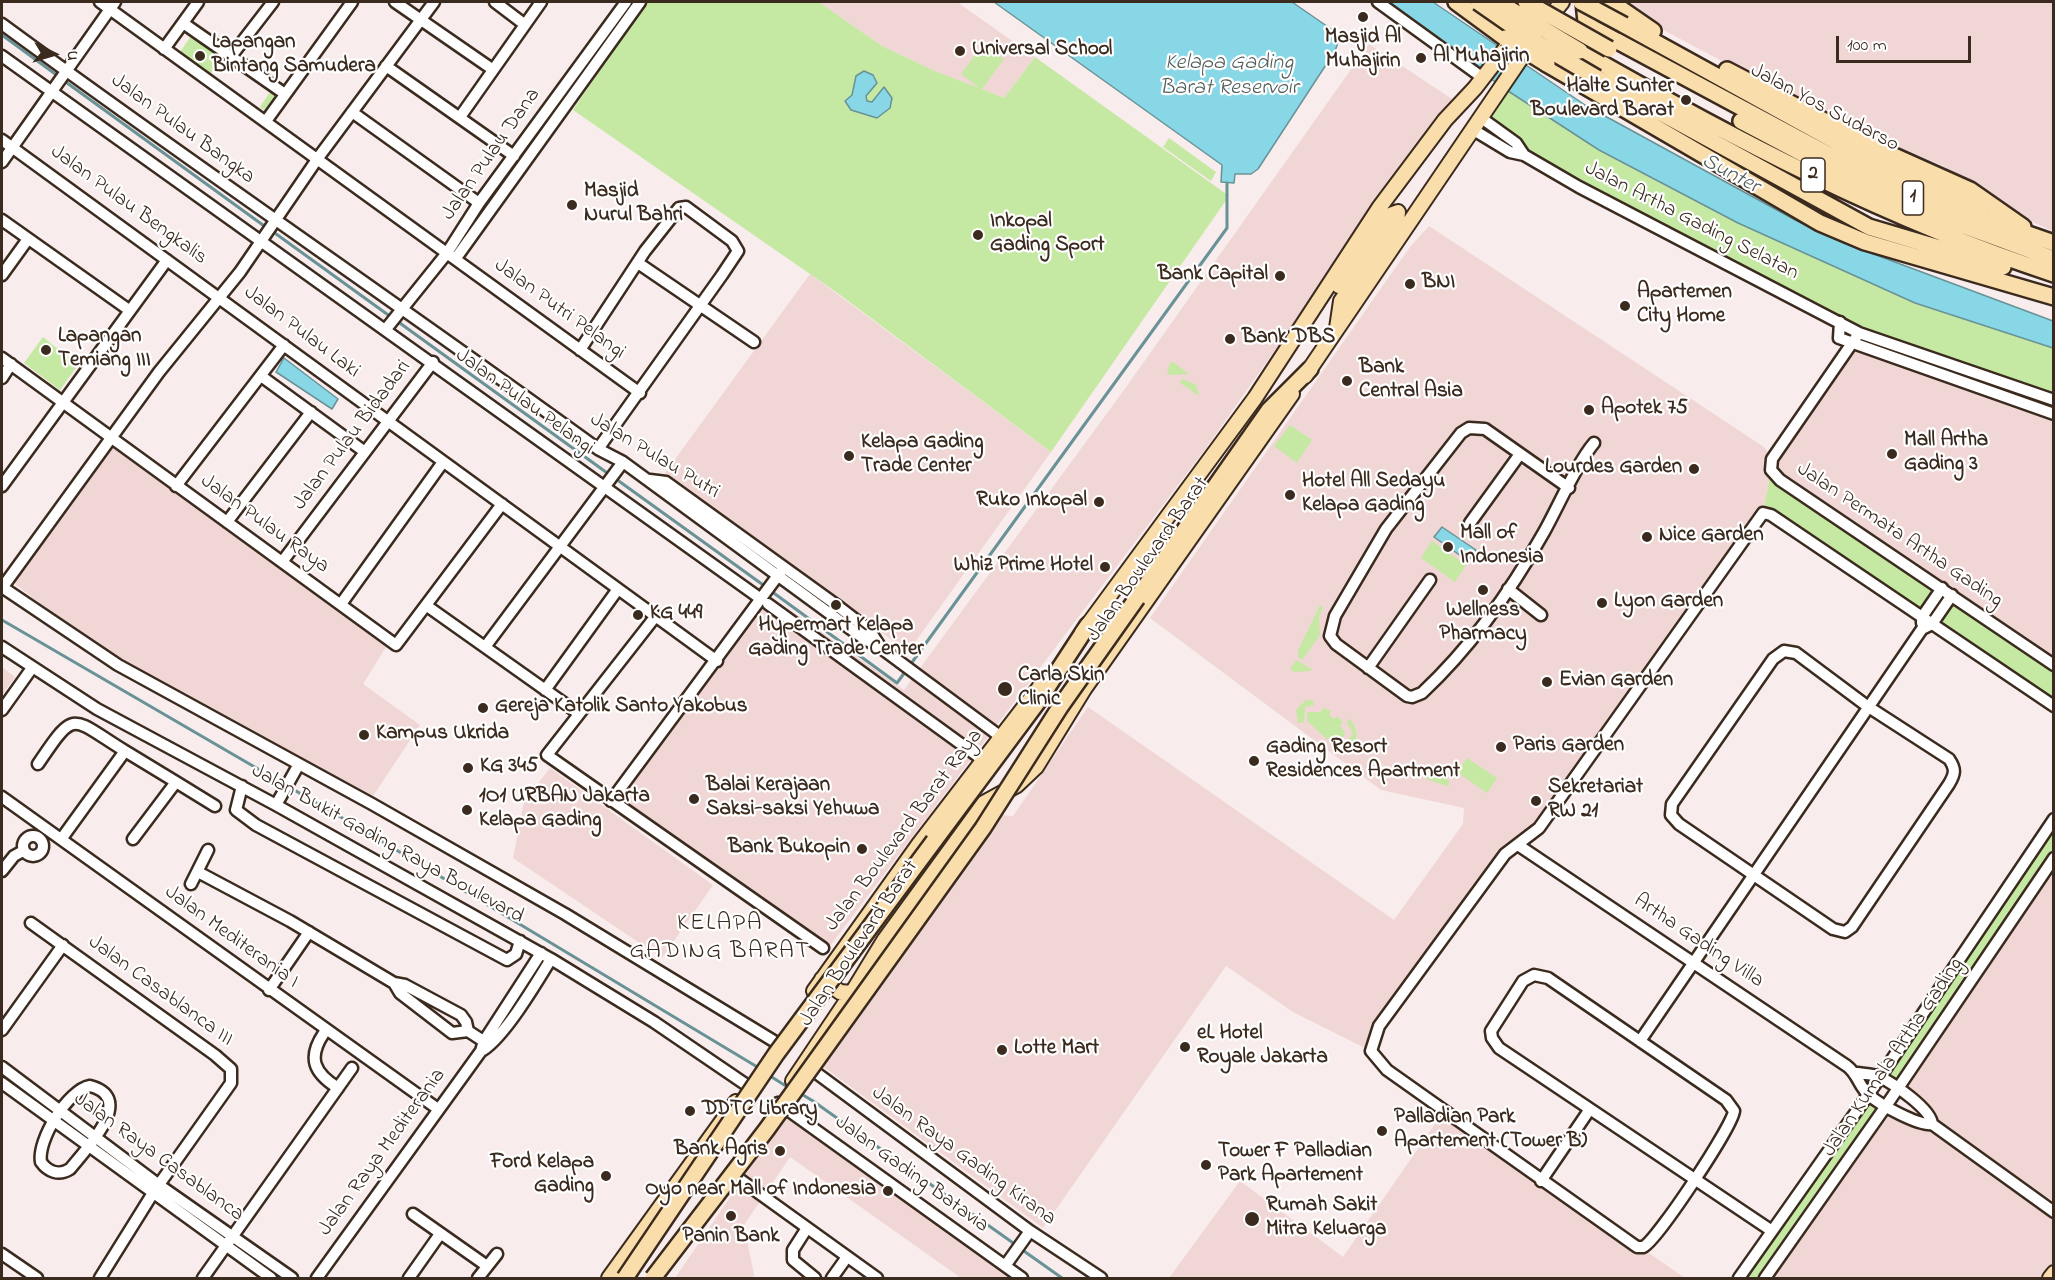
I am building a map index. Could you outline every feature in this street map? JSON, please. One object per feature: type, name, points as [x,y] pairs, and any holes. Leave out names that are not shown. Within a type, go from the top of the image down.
[{"type":"highway","points":[[1456,2],[1546,64],[1820,223],[1865,242],[2054,297]]},
{"type":"highway","points":[[1478,2],[1510,26],[1510,43]]},
{"type":"highway","points":[[1478,2],[1537,43],[1869,227],[2054,283]]},
{"type":"highway","name":"2","points":[[1498,2],[1535,26],[1676,105],[1893,215],[2054,274]]},
{"type":"highway","name":"2","points":[[1526,2],[1883,196],[2054,259]]},
{"type":"highway","points":[[1582,2],[1586,22],[1593,28],[1848,165],[1931,200],[2054,241]]},
{"type":"highway","name":"Jalan Yos Sudarso","points":[[1582,2],[1853,151],[2054,241]]},
{"type":"highway","points":[[1611,2],[1670,40],[1821,120],[1970,190],[2023,227]]},
{"type":"highway","points":[[1579,58],[1580,40],[1593,28]]},
{"type":"highway","points":[[1534,38],[1579,58],[1641,96],[1794,177],[1963,254]]},
{"type":"highway","name":"Jalan Yos Sudarso","points":[[1780,130],[1929,206],[2054,250]]},
{"type":"highway","points":[[653,1278],[767,1129],[983,828],[1060,707],[1269,410],[1310,369]]},
{"type":"highway","points":[[625,1278],[776,1054],[1039,700],[1088,625]]},
{"type":"main road","points":[[1267,380],[1379,208],[1445,120],[1543,2]]},
{"type":"main road","name":"Jalan Boulevard Barat","points":[[659,1278],[852,993],[885,939],[984,803],[1017,785],[1036,767],[1084,689],[1310,369],[1534,38],[1562,2]]},
{"type":"main road","points":[[1267,380],[1287,362],[1367,244],[1390,215],[1398,212],[1397,221],[1341,301],[1336,331]]},
{"type":"main road","name":"Jalan Boulevard Barat Raya","points":[[609,1278],[822,979],[1001,736],[1088,625],[1267,380]]},
{"type":"main road","points":[[822,979],[840,992],[852,993]]},
{"type":"main road","points":[[2050,1278],[2054,1272]]},
{"type":"street","name":"Jalan Putri Pelangi","points":[[100,2],[113,5],[164,49],[318,158],[640,393]]},
{"type":"street","points":[[164,49],[198,2]]},
{"type":"street","points":[[232,55],[273,2]]},
{"type":"street","points":[[266,121],[352,2]]},
{"type":"street","points":[[396,2],[492,69]]},
{"type":"street","points":[[434,2],[318,158],[275,224],[110,436],[3,583],[118,665],[297,768],[574,920],[773,1048]]},
{"type":"street","points":[[495,2],[524,24]]},
{"type":"street","points":[[460,117],[541,2]]},
{"type":"street","name":"Jalan Pulau Dana","points":[[452,256],[479,203],[626,2]]},
{"type":"street","name":"Jalan Pulau Dana","points":[[388,326],[452,256],[640,2]]},
{"type":"street","points":[[1378,2],[1483,77]]},
{"type":"street","points":[[2,162],[63,72],[113,5]]},
{"type":"street","points":[[183,23],[285,94]]},
{"type":"street","name":"Jalan Pulau Bangka","points":[[2,24],[63,72],[275,224]]},
{"type":"street","points":[[2,56],[52,88],[263,240]]},
{"type":"street","points":[[386,66],[514,156]]},
{"type":"street","points":[[352,112],[479,203]]},
{"type":"street","name":"Jalan Artha Gading Selatan","points":[[1480,117],[1516,143],[1524,154]]},
{"type":"street","name":"Jalan Artha Gading Selatan","points":[[1472,129],[1510,152],[1524,154],[1579,187],[1859,333],[2054,400]]},
{"type":"street","name":"Jalan Pulau Bengkalis","points":[[2,140],[220,297]]},
{"type":"street","points":[[580,350],[673,212],[686,207],[732,241],[738,251],[640,393],[598,449]]},
{"type":"street","points":[[2,220],[129,310]]},
{"type":"street","name":"Jalan Pulau Putri","points":[[275,224],[598,449],[647,479],[666,482],[697,511],[779,573],[870,631],[881,648],[1001,736]]},
{"type":"street","points":[[2,275],[28,239]]},
{"type":"street","name":"Jalan Pulau Pelangi","points":[[263,240],[388,326],[433,362],[765,600],[908,708],[983,760]]},
{"type":"street","points":[[2,486],[167,260]]},
{"type":"street","points":[[638,263],[753,342]]},
{"type":"street","name":"Jalan Pulau Laki","points":[[220,297],[559,546]]},
{"type":"street","points":[[1840,322],[1839,338],[2054,414]]},
{"type":"street","name":"Jalan Permata Artha Gading","points":[[1859,333],[1773,459],[1771,470],[1780,480],[2054,665]]},
{"type":"street","points":[[176,486],[284,345]]},
{"type":"street","name":"Jalan Pulau Raya","points":[[2,358],[396,645],[427,606]]},
{"type":"street","name":"Jalan Pulau Bidadari","points":[[282,562],[433,362]]},
{"type":"street","points":[[2,378],[11,364]]},
{"type":"street","points":[[261,376],[365,452]]},
{"type":"street","points":[[227,522],[310,412]]},
{"type":"street","points":[[1569,488],[1485,429],[1469,428],[1461,433],[1405,501],[1350,590],[1330,632],[1336,644],[1407,696],[1417,696],[1452,660],[1508,589],[1569,488],[1594,443]]},
{"type":"street","points":[[1470,523],[1520,454]]},
{"type":"street","points":[[341,604],[443,462]]},
{"type":"street","points":[[484,647],[621,464]]},
{"type":"street","points":[[502,504],[427,606],[578,713]]},
{"type":"street","points":[[1772,1231],[1694,1179],[1499,1048],[1492,1038],[1494,1025],[1523,981],[1534,975],[1548,978],[1726,1100],[1734,1111],[1731,1125],[1694,1179],[1654,1238],[1643,1248],[1637,1247],[1541,1181],[1387,1070],[1371,1051],[1379,1026],[1505,854],[1539,828],[1763,513],[1771,514],[1925,624],[2054,706]]},
{"type":"street","points":[[559,546],[717,661]]},
{"type":"street","points":[[611,801],[765,600],[779,573]]},
{"type":"street","points":[[1368,668],[1430,580]]},
{"type":"street","points":[[1925,624],[1942,588]]},
{"type":"street","points":[[545,690],[618,589]]},
{"type":"street","points":[[1508,589],[1541,615]]},
{"type":"street","points":[[1640,1041],[1867,706],[1925,624],[1952,595]]},
{"type":"street","points":[[655,617],[547,754],[823,948]]},
{"type":"street","name":"Jalan Bukit Gading Raya Boulevard","points":[[2,647],[97,709],[242,786],[279,800],[546,956],[749,1084]]},
{"type":"street","points":[[1790,651],[1796,653],[1867,706],[1949,759],[1954,772],[1949,784],[1849,930],[1845,932],[1833,929],[1754,873],[1674,820],[1671,815],[1672,804],[1778,654],[1790,651]]},
{"type":"street","points":[[2,711],[32,668]]},
{"type":"street","points":[[38,764],[63,728],[71,723],[80,723],[215,806]]},
{"type":"street","points":[[62,838],[125,751]]},
{"type":"street","points":[[279,800],[297,768]]},
{"type":"street","points":[[133,839],[176,782]]},
{"type":"street","points":[[242,786],[236,810],[256,825],[507,960],[516,954],[520,941]]},
{"type":"street","name":"Jalan Mediterania I","points":[[2,797],[438,1109]]},
{"type":"street","points":[[1739,1278],[1868,1095],[2054,819]]},
{"type":"street","name":"Artha Gading Villa","points":[[1518,845],[1857,1073],[1879,1077]]},
{"type":"street","points":[[191,884],[208,850]]},
{"type":"street","points":[[2,871],[14,856],[23,851]]},
{"type":"street","name":"Jalan Kumala Artha Gading","points":[[1765,1278],[1886,1106],[2054,858]]},
{"type":"street","points":[[198,872],[309,932],[394,984],[400,993],[452,1033],[468,1031]]},
{"type":"street","name":"Jalan Casablanca III","points":[[31,923],[215,1055],[231,1069],[231,1083],[156,1189]]},
{"type":"street","points":[[269,990],[309,932]]},
{"type":"street","points":[[2,1030],[63,945]]},
{"type":"street","name":"Jalan Raya Mediterania","points":[[317,1278],[515,1004],[546,956]]},
{"type":"street","points":[[394,984],[405,985],[461,1016],[466,1022],[468,1031],[485,1046]]},
{"type":"street","points":[[324,1033],[314,1051],[314,1065],[320,1075],[338,1088]]},
{"type":"street","name":"Jalan Raya Casablanca","points":[[2,1067],[61,1111],[92,1141],[228,1241],[271,1278]]},
{"type":"street","name":"Jalan Raya Gading Kirana","points":[[802,1067],[1030,1231],[1101,1278]]},
{"type":"street","points":[[203,1278],[352,1068]]},
{"type":"street","name":"Artha Gading Villa","points":[[1857,1073],[1868,1095]]},
{"type":"street","points":[[1879,1077],[1927,1110],[1932,1117],[1932,1124]]},
{"type":"street","name":"Jalan Raya Casablanca","points":[[2,1083],[54,1122],[92,1141]]},
{"type":"street","points":[[90,1086],[106,1093],[110,1108],[92,1141],[66,1171],[57,1173],[47,1169],[41,1162],[40,1150],[54,1122],[83,1087],[90,1086]]},
{"type":"street","points":[[1868,1095],[1917,1122],[1932,1124],[2054,1212]]},
{"type":"street","name":"Jalan Gading Batavia","points":[[781,1098],[1007,1263],[1022,1278]]},
{"type":"street","points":[[1541,1181],[1590,1109]]},
{"type":"street","points":[[730,1173],[877,1278]]},
{"type":"street","points":[[2021,1186],[2054,1204]]},
{"type":"street","points":[[100,1278],[156,1189]]},
{"type":"street","points":[[413,1214],[487,1266]]},
{"type":"street","points":[[807,1228],[793,1250],[793,1260],[814,1278]]},
{"type":"street","points":[[1007,1263],[1030,1231]]},
{"type":"street","points":[[409,1278],[440,1234]]},
{"type":"street","name":"Jalan Raya Casablanca","points":[[228,1241],[292,1278]]},
{"type":"street","points":[[2,1254],[37,1278]]},
{"type":"street","points":[[478,1278],[497,1254]]},
{"type":"street","points":[[832,1278],[847,1257]]},
{"type":"shaded area","name":"Universal School","points":[[819,2],[957,2],[1035,57],[1004,98],[935,71],[882,46]]},
{"type":"shaded area","points":[[1623,2],[2053,2],[2053,231],[2035,223],[1943,166],[1818,112],[1652,24]]},
{"type":"shaded area","name":"Ruko Inkopal","points":[[1369,44],[1452,99],[1206,448],[830,946],[617,798],[767,594],[904,690],[1124,390]]},
{"type":"shaded area","points":[[1429,226],[1764,447],[1772,458],[1853,344],[2053,412],[2053,666],[1771,470],[1763,513],[1539,828],[1505,854],[1378,1027],[1371,1051],[1293,1012],[1226,966],[1043,1228],[821,1065],[1002,815],[1013,816],[1088,707],[1394,920],[1463,824],[1464,808],[1381,790],[1150,618],[1410,247]]},
{"type":"shaded area","points":[[810,274],[1051,452],[908,652],[665,473]]},
{"type":"shaded area","points":[[119,446],[386,647],[363,684],[420,725],[373,796],[78,635],[12,581],[108,448]]},
{"type":"shaded area","points":[[2,667],[15,677],[2,695]]},
{"type":"shaded area","points":[[550,768],[713,885],[662,958],[513,858],[524,802]]},
{"type":"shaded area","points":[[2053,858],[2053,1201],[1949,1134],[2015,1182],[2053,1203],[2054,1273],[2050,1278],[1768,1278],[1886,1106],[1932,1124],[1897,1089]]},
{"type":"shaded area","points":[[789,1111],[1023,1278],[961,1278],[790,1157],[744,1225],[754,1275],[752,1278],[675,1278]]},
{"type":"shaded area","points":[[1444,1111],[1685,1278],[1169,1278],[1240,1181],[1343,1257]]},
{"type":"green space","name":"Inkopal Gading Sport","points":[[646,2],[819,2],[882,46],[935,71],[979,88],[961,74],[984,43],[1004,59],[982,89],[1004,98],[1035,57],[1229,196],[1051,452],[836,292],[573,110]]},
{"type":"green space","name":"Lapangan Bintang Samudera","points":[[191,36],[222,57],[209,76],[178,55]]},
{"type":"green space","points":[[272,89],[279,94],[267,112],[260,107]]},
{"type":"green space","points":[[1505,89],[1599,150],[1835,266],[1915,303],[2053,348],[2053,400],[1859,333],[1524,155],[1480,117]]},
{"type":"green space","points":[[1169,138],[1216,172],[1211,181],[1163,147]]},
{"type":"green space","name":"Lapangan Temiang III","points":[[43,337],[78,365],[60,390],[24,363]]},
{"type":"green space","points":[[1173,362],[1189,374],[1170,375],[1167,373],[1170,363]]},
{"type":"green space","points":[[1183,379],[1196,385],[1199,396],[1179,382]]},
{"type":"green space","points":[[1290,425],[1312,440],[1297,463],[1274,446]]},
{"type":"green space","points":[[1771,470],[1942,588],[1922,617],[1763,513]]},
{"type":"green space","points":[[1432,541],[1466,565],[1455,582],[1421,558]]},
{"type":"green space","points":[[1952,595],[2053,665],[2053,706],[1932,624]]},
{"type":"green space","points":[[1320,605],[1323,607],[1319,617],[1320,635],[1302,660],[1298,657],[1298,651]]},
{"type":"green space","points":[[1296,660],[1311,671],[1294,672],[1290,669]]},
{"type":"green space","points":[[1306,700],[1313,700],[1314,705],[1305,707],[1304,722],[1298,723],[1296,710]]},
{"type":"green space","points":[[1323,708],[1331,711],[1329,715],[1334,719],[1337,716],[1343,722],[1340,725],[1345,733],[1342,741],[1327,739],[1307,721],[1307,712],[1321,712]]},
{"type":"green space","points":[[1350,719],[1356,732],[1355,740],[1346,750],[1337,750],[1337,745],[1345,743],[1353,734],[1347,722]]},
{"type":"green space","points":[[1467,758],[1497,778],[1487,793],[1457,772]]},
{"type":"green space","points":[[1430,770],[1449,781],[1449,784],[1447,786],[1426,779],[1427,771]]},
{"type":"green space","points":[[2053,818],[2053,857],[1897,1089],[1877,1076]]},
{"type":"green space","points":[[1868,1095],[1886,1106],[1768,1278],[1739,1278]]},
{"type":"water","name":"Kelapa Gading Barat Reservoir","points":[[994,2],[1292,2],[1334,31],[1339,40],[1335,51],[1258,169],[1251,174],[1235,174],[1234,183],[1221,182],[1222,165]]},
{"type":"water","points":[[1384,2],[1433,2],[1585,105],[1797,221],[1844,243],[2053,321],[2053,348],[1915,303],[1738,223],[1599,150],[1505,89]]},
{"type":"water","points":[[864,71],[873,75],[877,83],[866,96],[867,101],[872,102],[884,87],[892,98],[890,108],[877,118],[851,110],[845,101],[852,95],[856,76]]},
{"type":"water","points":[[284,358],[338,399],[332,409],[276,372]]},
{"type":"water","points":[[1442,527],[1476,550],[1468,561],[1434,537]]},
{"type":"waterway","points":[[2,35],[58,76]]},
{"type":"waterway","points":[[63,80],[267,228]]},
{"type":"waterway","points":[[771,591],[897,683],[1227,228],[1227,183]]},
{"type":"waterway","points":[[272,231],[391,317]]},
{"type":"waterway","points":[[397,321],[610,475]]},
{"type":"waterway","points":[[616,479],[766,587]]},
{"type":"waterway","points":[[2,620],[363,830],[759,1068]]},
{"type":"waterway","points":[[767,1074],[789,1088]]},
{"type":"waterway","points":[[798,1092],[1016,1245]]},
{"type":"waterway","points":[[1021,1249],[1062,1278]]},
{"type":"place","name":"Masjid Al Muhajirin","points":[[1363,17]]},
{"type":"place","name":"Universal School","points":[[960,51]]},
{"type":"place","name":"Lapangan Bintang Samudera","points":[[200,56]]},
{"type":"place","name":"Al Muhajirin","points":[[1421,58]]},
{"type":"place","name":"Halte Sunter Boulevard Barat","points":[[1686,100]]},
{"type":"place","name":"Masjid Nurul Bahri","points":[[572,205]]},
{"type":"place","name":"Inkopal Gading Sport","points":[[978,235]]},
{"type":"place","name":"Bank Capital","points":[[1280,276]]},
{"type":"place","name":"BNI","points":[[1410,284]]},
{"type":"place","name":"Apartemen City Home","points":[[1625,306]]},
{"type":"place","name":"Bank DBS","points":[[1230,339]]},
{"type":"place","name":"Lapangan Temiang III","points":[[46,350]]},
{"type":"place","name":"Bank Central Asia","points":[[1347,381]]},
{"type":"place","name":"Apotek 75","points":[[1589,410]]},
{"type":"place","name":"Mall Artha Gading 3","points":[[1892,454]]},
{"type":"place","name":"Kelapa Gading Trade Center","points":[[849,456]]},
{"type":"place","name":"Lourdes Garden","points":[[1694,469]]},
{"type":"place","name":"Hotel All Sedayu Kelapa Gading","points":[[1290,495]]},
{"type":"place","name":"Ruko Inkopal","points":[[1099,502]]},
{"type":"place","name":"Nice Garden","points":[[1647,537]]},
{"type":"place","name":"Mall of Indonesia","points":[[1448,547]]},
{"type":"place","name":"Whiz Prime Hotel","points":[[1105,567]]},
{"type":"place","name":"Wellness Pharmacy","points":[[1483,590]]},
{"type":"place","name":"Lyon Garden","points":[[1602,603]]},
{"type":"place","name":"Hypermart Kelapa Gading Trade Center","points":[[836,605]]},
{"type":"place","name":"KG 449","points":[[638,615]]},
{"type":"place","name":"Evian Garden","points":[[1547,682]]},
{"type":"place","name":"Carla Skin Clinic","points":[[1005,689]]},
{"type":"place","name":"Gereja Katolik Santo Yakobus","points":[[483,708]]},
{"type":"place","name":"Kampus Ukrida","points":[[364,735]]},
{"type":"place","name":"Paris Garden","points":[[1501,747]]},
{"type":"place","name":"Gading Resort Residences Apartment","points":[[1254,761]]},
{"type":"place","name":"KG 345","points":[[468,768]]},
{"type":"place","name":"Balai Kerajaan Saksi-saksi Yehuwa","points":[[694,799]]},
{"type":"place","name":"Sekretariat RW 21","points":[[1536,801]]},
{"type":"place","name":"1O1 URBAN Jakarta Kelapa Gading","points":[[467,810]]},
{"type":"place","name":"Bank Bukopin","points":[[862,849]]},
{"type":"place","name":"eL Hotel Royale Jakarta","points":[[1185,1047]]},
{"type":"place","name":"Lotte Mart","points":[[1002,1050]]},
{"type":"place","name":"DDTC Library","points":[[690,1111]]},
{"type":"place","name":"Palladian Park Apartement (Tower B)","points":[[1382,1131]]},
{"type":"place","name":"Bank Agris","points":[[780,1151]]},
{"type":"place","name":"Tower F Palladian Park Apartement","points":[[1206,1165]]},
{"type":"place","name":"Ford Kelapa Gading","points":[[606,1176]]},
{"type":"place","name":"Oyo near Mall of Indonesia","points":[[888,1191]]},
{"type":"place","name":"Panin Bank","points":[[731,1216]]},
{"type":"place","name":"Rumah Sakit Mitra Keluarga","points":[[1252,1219]]},
{"type":"district","name":"KELAPA GADING BARAT","points":[[720,939]]},
{"type":"water label","name":"Sunter","points":[[1730,175]]}]
